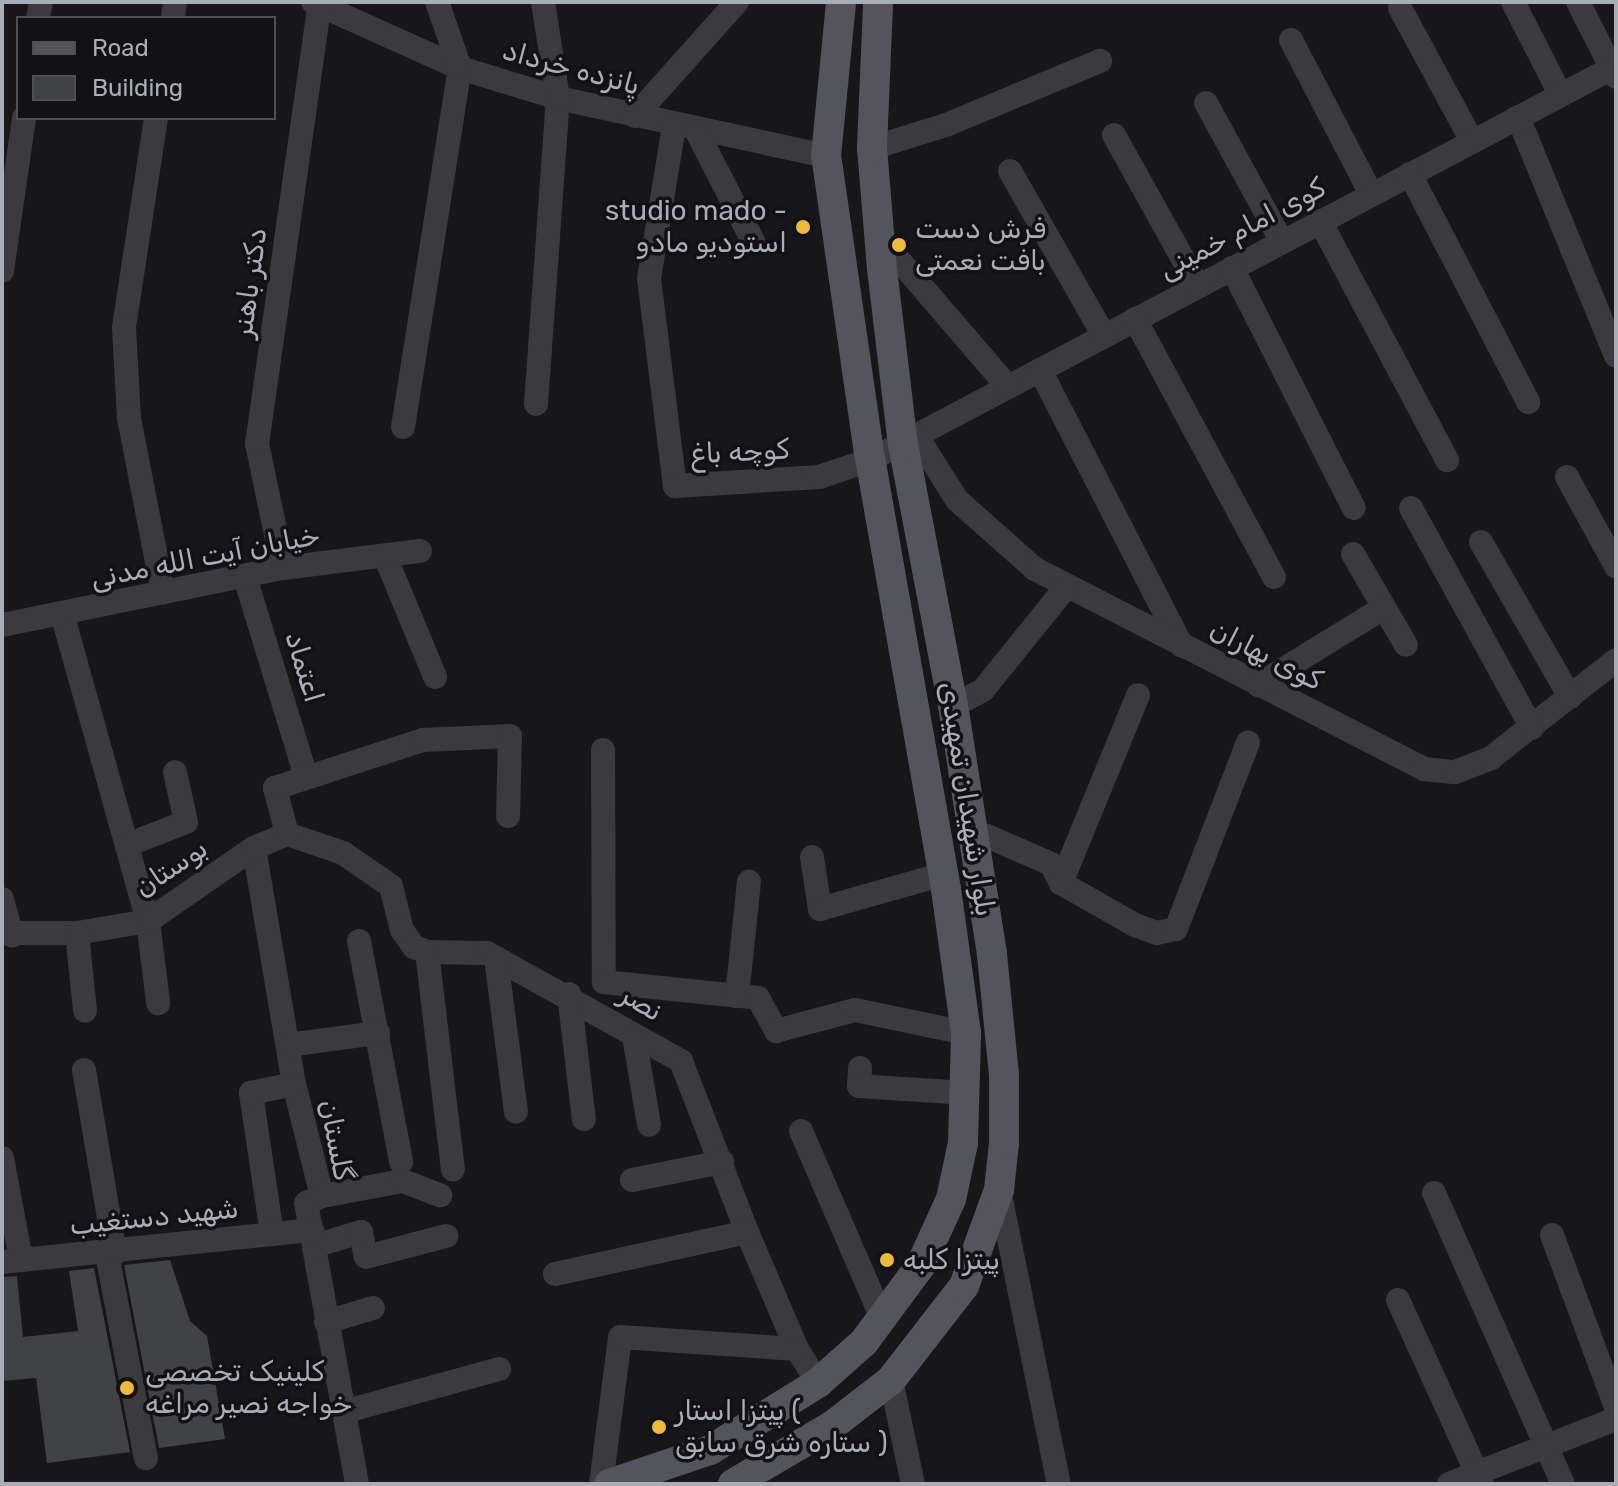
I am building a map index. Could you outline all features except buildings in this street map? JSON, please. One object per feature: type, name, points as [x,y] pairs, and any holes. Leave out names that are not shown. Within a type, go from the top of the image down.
[{"type":"main road","name":"بلوار شهیدان تمهیدی","points":[[629,1482],[710,1450],[818,1383],[864,1342],[921,1265],[951,1199],[966,1093],[966,1033],[944,874],[870,460],[826,156],[841,2]]},
{"type":"main road","name":"بلوار شهیدان تمهیدی","points":[[736,1482],[833,1425],[891,1380],[964,1286],[999,1190],[1004,1075],[973,838],[880,238],[872,148],[878,2]]},
{"type":"main road","points":[[710,1450],[710,1473],[736,1482]]},
{"type":"street","points":[[403,427],[460,68],[437,2]]},
{"type":"street","points":[[536,404],[558,98],[543,2]]},
{"type":"street","points":[[635,116],[737,2]]},
{"type":"street","points":[[1513,2],[1560,94]]},
{"type":"street","points":[[1578,2],[1614,70]]},
{"type":"street","name":"پانزده خرداد","points":[[318,3],[460,68],[558,98],[686,129],[826,156]]},
{"type":"street","name":"دکتر باهنر","points":[[283,568],[257,444],[318,3]]},
{"type":"street","points":[[1400,8],[1472,141]]},
{"type":"street","points":[[1291,40],[1371,194]]},
{"type":"street","points":[[872,148],[946,125],[1100,61]]},
{"type":"street","name":"کوی امام خمینی","points":[[870,460],[910,442],[1560,94],[1614,70]]},
{"type":"street","points":[[1206,103],[1282,242]]},
{"type":"street","points":[[1518,117],[1616,356]]},
{"type":"street","points":[[2,271],[24,120]]},
{"type":"street","points":[[156,120],[124,327],[129,418],[163,593]]},
{"type":"street","points":[[686,129],[753,241]]},
{"type":"street","name":"کوچه باغ","points":[[686,129],[649,278],[675,486],[819,477],[870,460]]},
{"type":"street","points":[[1114,135],[1198,286]]},
{"type":"street","points":[[1010,171],[1104,336]]},
{"type":"street","points":[[1410,174],[1528,402]]},
{"type":"street","points":[[1320,221],[1447,460]]},
{"type":"street","points":[[880,238],[1008,387]]},
{"type":"street","points":[[1232,268],[1354,508]]},
{"type":"street","points":[[1135,319],[1274,577]]},
{"type":"street","points":[[1040,370],[1182,646]]},
{"type":"street","name":"کوی بهاران","points":[[910,442],[957,500],[1035,569],[1258,685],[1438,773],[1473,768],[1532,728],[1616,660]]},
{"type":"street","points":[[1567,477],[1616,566]]},
{"type":"street","points":[[1411,508],[1532,728]]},
{"type":"street","points":[[1481,542],[1570,697]]},
{"type":"street","name":"خیابان آیت الله مدنی","points":[[2,625],[63,617],[283,568],[420,551]]},
{"type":"street","points":[[1353,554],[1406,645]]},
{"type":"street","points":[[385,556],[435,677]]},
{"type":"street","name":"اعتماد","points":[[245,577],[306,776]]},
{"type":"street","points":[[953,706],[983,690],[1067,586]]},
{"type":"street","points":[[1258,685],[1383,608]]},
{"type":"street","points":[[63,617],[148,921],[158,1003]]},
{"type":"street","points":[[1061,883],[1138,695]]},
{"type":"street","points":[[453,1169],[427,952],[414,947],[402,930],[391,886],[343,853],[287,834],[275,788],[423,740],[510,736],[508,816]]},
{"type":"street","points":[[973,838],[987,836],[1051,864],[1061,883],[1135,925],[1157,933],[1176,929],[1248,742]]},
{"type":"street","points":[[603,750],[604,982],[758,998],[776,1031],[855,1010],[966,1033]]},
{"type":"street","points":[[127,845],[186,822],[175,772]]},
{"type":"street","name":"بوستان","points":[[7,934],[77,933],[148,921],[254,848],[287,834]]},
{"type":"street","name":"گلستان","points":[[254,848],[294,1084],[322,1196],[306,1203],[357,1484]]},
{"type":"street","points":[[812,857],[820,909],[944,874]]},
{"type":"street","points":[[737,996],[749,882]]},
{"type":"street","points":[[2,899],[7,934]]},
{"type":"street","points":[[77,933],[85,1011]]},
{"type":"street","points":[[359,941],[401,1162]]},
{"type":"street","name":"نصر","points":[[427,952],[496,958],[569,994],[634,1036],[681,1061],[747,1232],[797,1349],[818,1383]]},
{"type":"street","points":[[496,958],[516,1112]]},
{"type":"street","points":[[569,994],[584,1119]]},
{"type":"street","points":[[288,1045],[378,1033]]},
{"type":"street","points":[[634,1036],[649,1125]]},
{"type":"street","points":[[860,1068],[859,1086],[966,1093]]},
{"type":"street","points":[[84,1070],[146,1458]]},
{"type":"street","points":[[272,1234],[251,1093],[294,1084]]},
{"type":"street","points":[[801,1131],[882,1318]]},
{"type":"street","points":[[2,1158],[11,1261]]},
{"type":"street","points":[[632,1180],[722,1162]]},
{"type":"street","points":[[322,1196],[403,1181],[440,1195]]},
{"type":"street","points":[[999,1190],[1059,1484]]},
{"type":"street","points":[[1434,1193],[1563,1484]]},
{"type":"street","name":"شهید دستغیب","points":[[11,1261],[111,1254],[272,1234],[313,1238],[361,1232],[366,1257],[446,1236]]},
{"type":"street","points":[[555,1274],[747,1232]]},
{"type":"street","points":[[1552,1235],[1616,1407]]},
{"type":"street","points":[[1398,1300],[1479,1478]]},
{"type":"street","points":[[326,1322],[373,1308]]},
{"type":"street","points":[[601,1484],[620,1337],[797,1349]]},
{"type":"street","points":[[343,1412],[499,1369]]},
{"type":"street","points":[[891,1380],[913,1484]]},
{"type":"street","points":[[1449,1484],[1479,1478],[1547,1446],[1616,1419]]},
{"type":"place","name":"studio mado - استودیو مادو","points":[[803,227]]},
{"type":"place","name":"فرش دست بافت نعمتی","points":[[899,245]]},
{"type":"place","name":"پیتزا کلبه","points":[[887,1260]]},
{"type":"place","name":"کلینیک تخصصی خواجه نصیر مراغه","points":[[127,1388]]},
{"type":"place","name":"پیتزا استار ( ستاره شرق سابق )","points":[[659,1427]]}]
